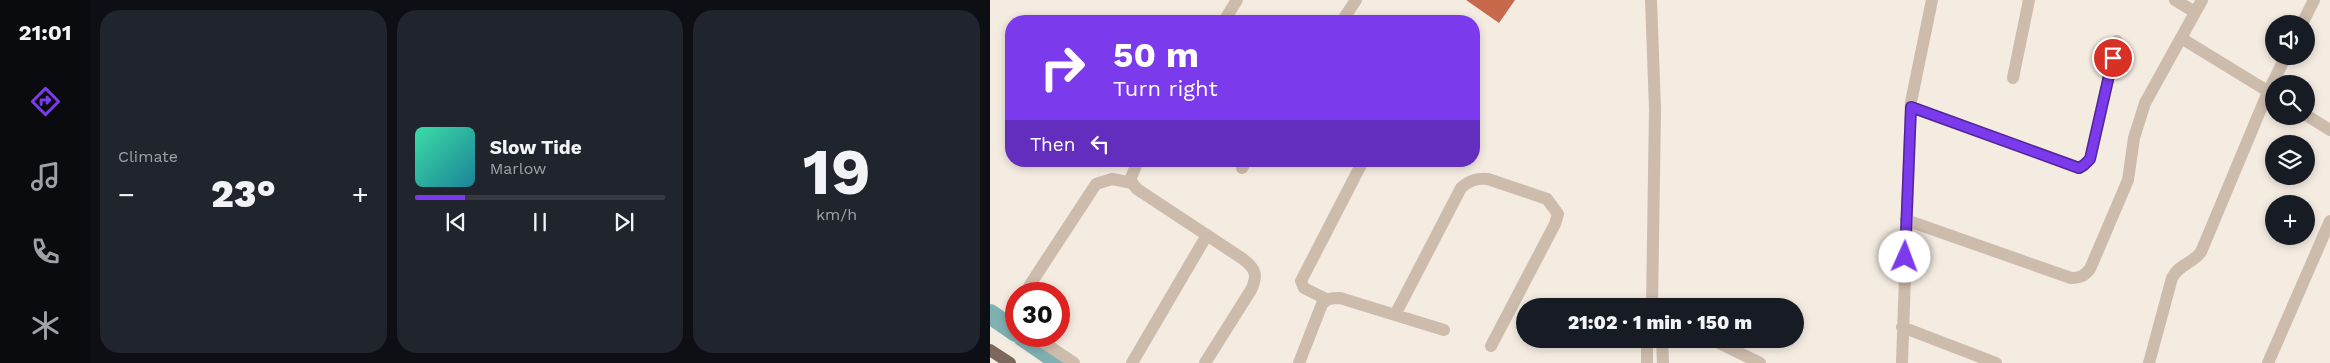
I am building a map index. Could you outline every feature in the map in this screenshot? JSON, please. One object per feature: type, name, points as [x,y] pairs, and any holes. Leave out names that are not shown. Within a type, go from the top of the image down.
[{"type":"main road","points":[[990,350],[1010,363]]},
{"type":"street","points":[[1228,15],[1237,0]]},
{"type":"street","points":[[1346,15],[1356,0]]},
{"type":"street","points":[[1651,0],[1655,109],[1653,298]]},
{"type":"street","points":[[1902,363],[1911,107],[1932,0]]},
{"type":"street","points":[[2013,78],[2029,0]]},
{"type":"street","points":[[2175,0],[2195,12]]},
{"type":"street","points":[[1906,220],[2071,278],[2080,278],[2085,275],[2090,270],[2128,180],[2134,138],[2145,103],[2202,0]]},
{"type":"street","points":[[2306,15],[2314,0]]},
{"type":"street","points":[[2181,38],[2265,89]]},
{"type":"street","points":[[1911,107],[2079,168],[2090,159],[2117,41]]},
{"type":"street","points":[[2149,363],[2176,269],[2191,262],[2201,252],[2265,107]]},
{"type":"street","points":[[2315,121],[2330,130]]},
{"type":"street","points":[[1135,167],[1132,172],[1132,183],[1137,189],[1251,265],[1256,272],[1256,280],[1205,363]]},
{"type":"street","points":[[1360,167],[1302,281],[1304,288],[1326,299],[1340,298],[1444,330]]},
{"type":"street","points":[[1395,315],[1461,188],[1468,181],[1478,178],[1488,179],[1547,199],[1558,214],[1556,224],[1491,346]]},
{"type":"street","points":[[1032,282],[1096,184],[1112,180],[1132,183]]},
{"type":"street","points":[[2268,363],[2330,221]]},
{"type":"street","points":[[1132,363],[1207,235]]},
{"type":"street","points":[[1299,363],[1326,299]]},
{"type":"street","points":[[1902,327],[1996,363]]},
{"type":"street","points":[[1050,347],[1074,363]]},
{"type":"street","points":[[1647,348],[1647,363]]},
{"type":"street","points":[[1662,348],[1663,363]]},
{"type":"street","points":[[1729,348],[1760,363]]},
{"type":"building","points":[[1466,0],[1515,0],[1499,23]]},
{"type":"waterway","points":[[990,314],[1005,324]]},
{"type":"waterway","points":[[1038,347],[1061,363]]},
{"type":"route","points":[[1905,257],[1911,107],[2079,168],[2090,159],[2113,58]]}]
